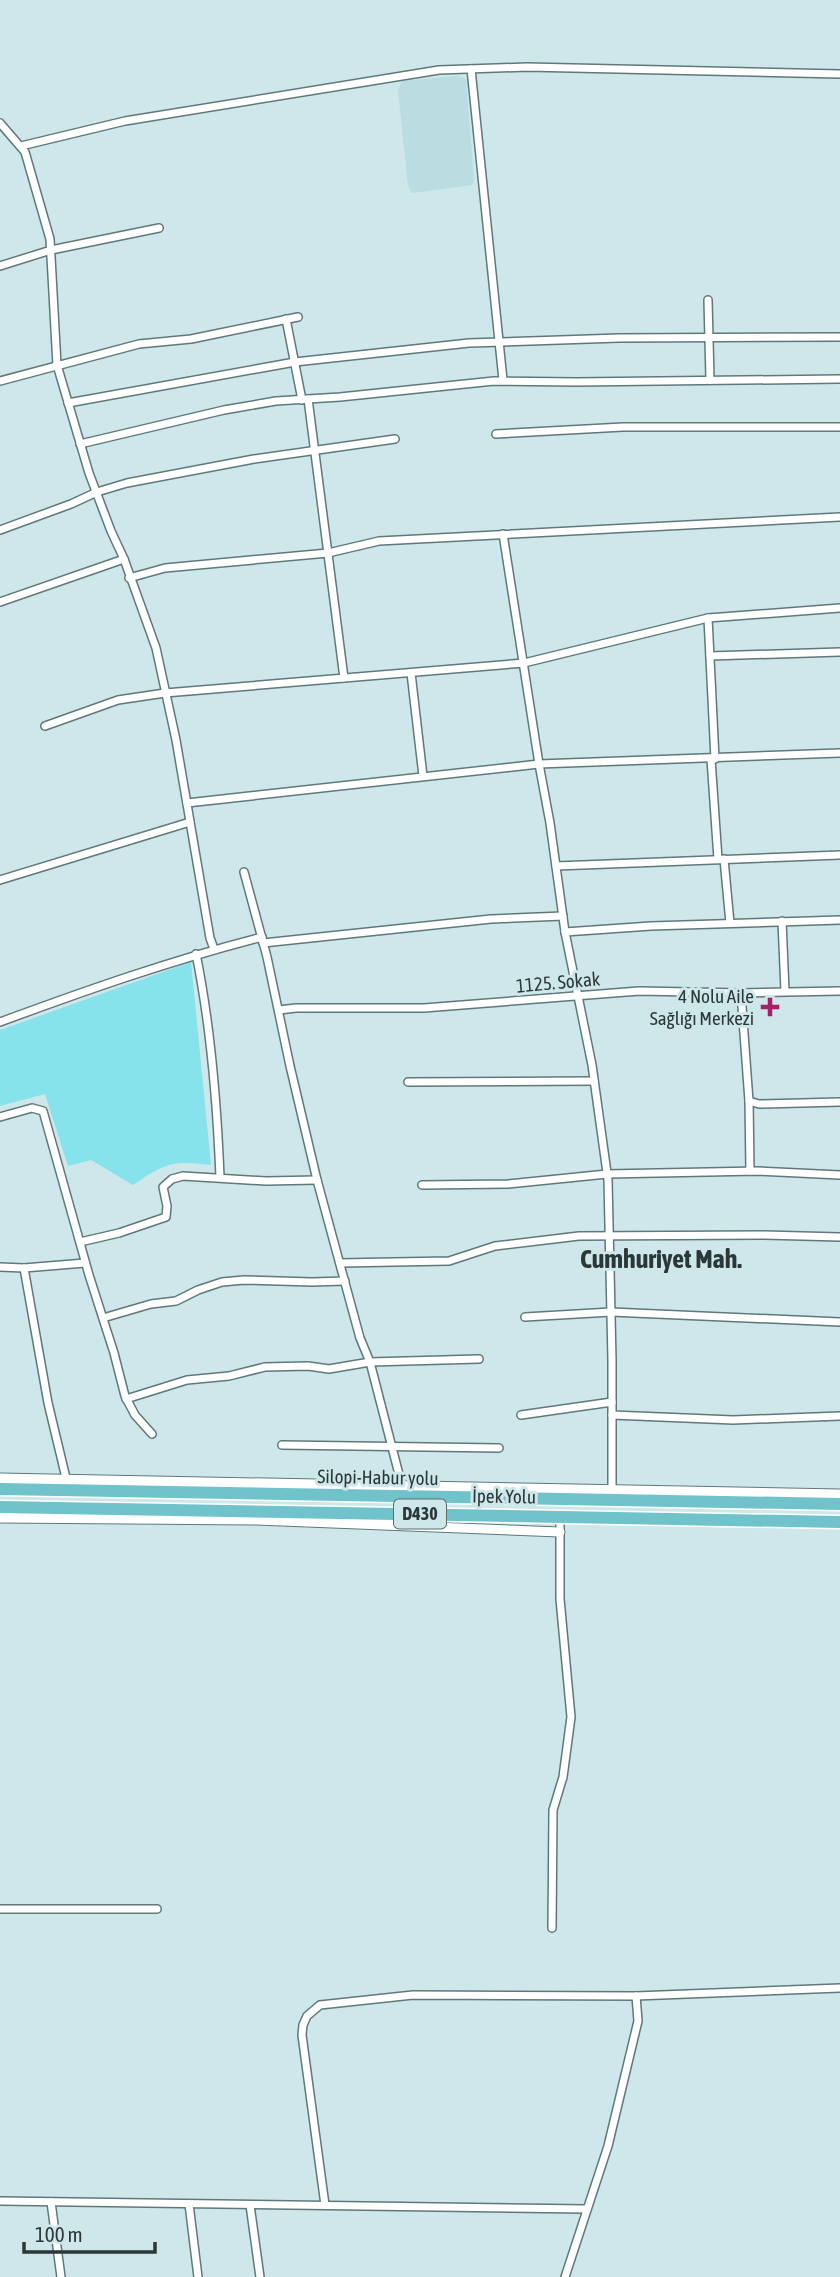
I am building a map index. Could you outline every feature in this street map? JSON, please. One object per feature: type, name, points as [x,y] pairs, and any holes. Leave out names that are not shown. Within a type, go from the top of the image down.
[{"type":"highway","name":"Silopi-Habur yolu","points":[[0,1489],[840,1504]]},
{"type":"highway","points":[[734,1502],[734,1520]]},
{"type":"highway","name":"İpek Yolu","points":[[0,1507],[840,1522]]},
{"type":"street","points":[[21,146],[152,116],[439,70],[527,67],[840,74]]},
{"type":"street","points":[[471,69],[503,380]]},
{"type":"street","points":[[0,123],[25,152],[34,179],[50,239],[57,365],[80,444],[156,648],[214,949]]},
{"type":"street","points":[[0,266],[51,250],[159,228]]},
{"type":"street","points":[[708,300],[710,380]]},
{"type":"street","points":[[0,381],[139,344],[191,339],[298,317]]},
{"type":"street","points":[[286,319],[314,450],[344,678]]},
{"type":"street","points":[[68,403],[295,362],[500,341],[840,337]]},
{"type":"street","points":[[80,444],[224,410],[276,401],[503,380],[577,382],[840,379]]},
{"type":"street","points":[[496,434],[623,427],[840,427]]},
{"type":"street","points":[[0,530],[127,483],[314,450],[395,439]]},
{"type":"street","points":[[129,578],[165,568],[328,553],[379,541],[840,517]]},
{"type":"street","points":[[503,534],[565,932],[594,1081],[607,1174],[612,1490]]},
{"type":"street","points":[[0,602],[124,559]]},
{"type":"street","points":[[45,726],[118,700],[165,693],[524,663],[708,618],[840,608]]},
{"type":"street","points":[[708,618],[713,759],[721,859],[730,923]]},
{"type":"street","points":[[710,656],[840,652]]},
{"type":"street","points":[[411,673],[423,776]]},
{"type":"street","points":[[187,803],[539,764],[840,753]]},
{"type":"street","points":[[0,880],[190,822]]},
{"type":"street","points":[[556,866],[840,855]]},
{"type":"street","points":[[244,872],[263,940],[317,1180],[402,1486]]},
{"type":"street","points":[[0,1022],[120,978],[214,949],[263,940],[491,919],[563,916]]},
{"type":"street","points":[[565,932],[651,926],[840,920]]},
{"type":"street","points":[[782,921],[785,991]]},
{"type":"street","points":[[196,954],[216,1099],[220,1177]]},
{"type":"street","name":"1125. Sokak","points":[[279,1010],[424,1008],[639,991],[840,991]]},
{"type":"street","points":[[741,993],[749,1101],[750,1171]]},
{"type":"street","points":[[408,1082],[594,1081]]},
{"type":"street","points":[[749,1101],[759,1104],[840,1102]]},
{"type":"street","points":[[0,1117],[32,1108],[43,1111],[126,1399],[135,1416],[152,1434]]},
{"type":"street","points":[[422,1185],[508,1184],[607,1174],[750,1171],[840,1175]]},
{"type":"street","points":[[79,1242],[119,1233],[166,1217],[163,1187],[172,1179],[183,1176],[266,1181],[317,1180]]},
{"type":"street","points":[[340,1263],[449,1261],[495,1246],[608,1234],[840,1237]]},
{"type":"street","points":[[0,1267],[24,1268],[85,1263]]},
{"type":"street","points":[[24,1268],[48,1403],[66,1478]]},
{"type":"street","points":[[103,1318],[151,1304],[176,1301],[222,1282],[345,1281]]},
{"type":"street","points":[[525,1317],[611,1312],[840,1322]]},
{"type":"street","points":[[126,1399],[187,1380],[229,1376],[265,1367],[307,1366],[328,1369],[370,1363],[479,1359]]},
{"type":"street","points":[[520,1415],[612,1402]]},
{"type":"street","points":[[612,1415],[733,1420],[840,1416]]},
{"type":"street","points":[[282,1445],[499,1448]]},
{"type":"street","points":[[0,1478],[840,1494]]},
{"type":"street","points":[[552,1928],[553,1810],[563,1777],[571,1717],[560,1599],[560,1516]]},
{"type":"street","points":[[0,1518],[256,1520],[560,1532]]},
{"type":"street","points":[[0,1909],[157,1909]]},
{"type":"street","points":[[325,2205],[302,2035],[304,2020],[315,2008],[326,2004],[413,1995],[636,1996],[840,1988]]},
{"type":"street","points":[[565,2277],[608,2146],[638,2021],[636,1996]]},
{"type":"street","points":[[0,2201],[587,2209]]},
{"type":"street","points":[[51,2202],[61,2277]]},
{"type":"street","points":[[189,2204],[198,2277]]},
{"type":"street","points":[[250,2205],[260,2277]]},
{"type":"shaded area","points":[[458,76],[466,79],[474,179],[472,185],[412,193],[408,186],[398,90],[402,81]]},
{"type":"shaded area","points":[[191,962],[211,1165],[169,1165],[133,1185],[91,1160],[68,1166],[45,1094],[0,1106],[0,1030]]},
{"type":"place","name":"4 Nolu Aile Sağlığı Merkezi","points":[[770,1007]]},
{"type":"district","name":"Cumhuriyet Mah.","points":[[661,1259]]}]
